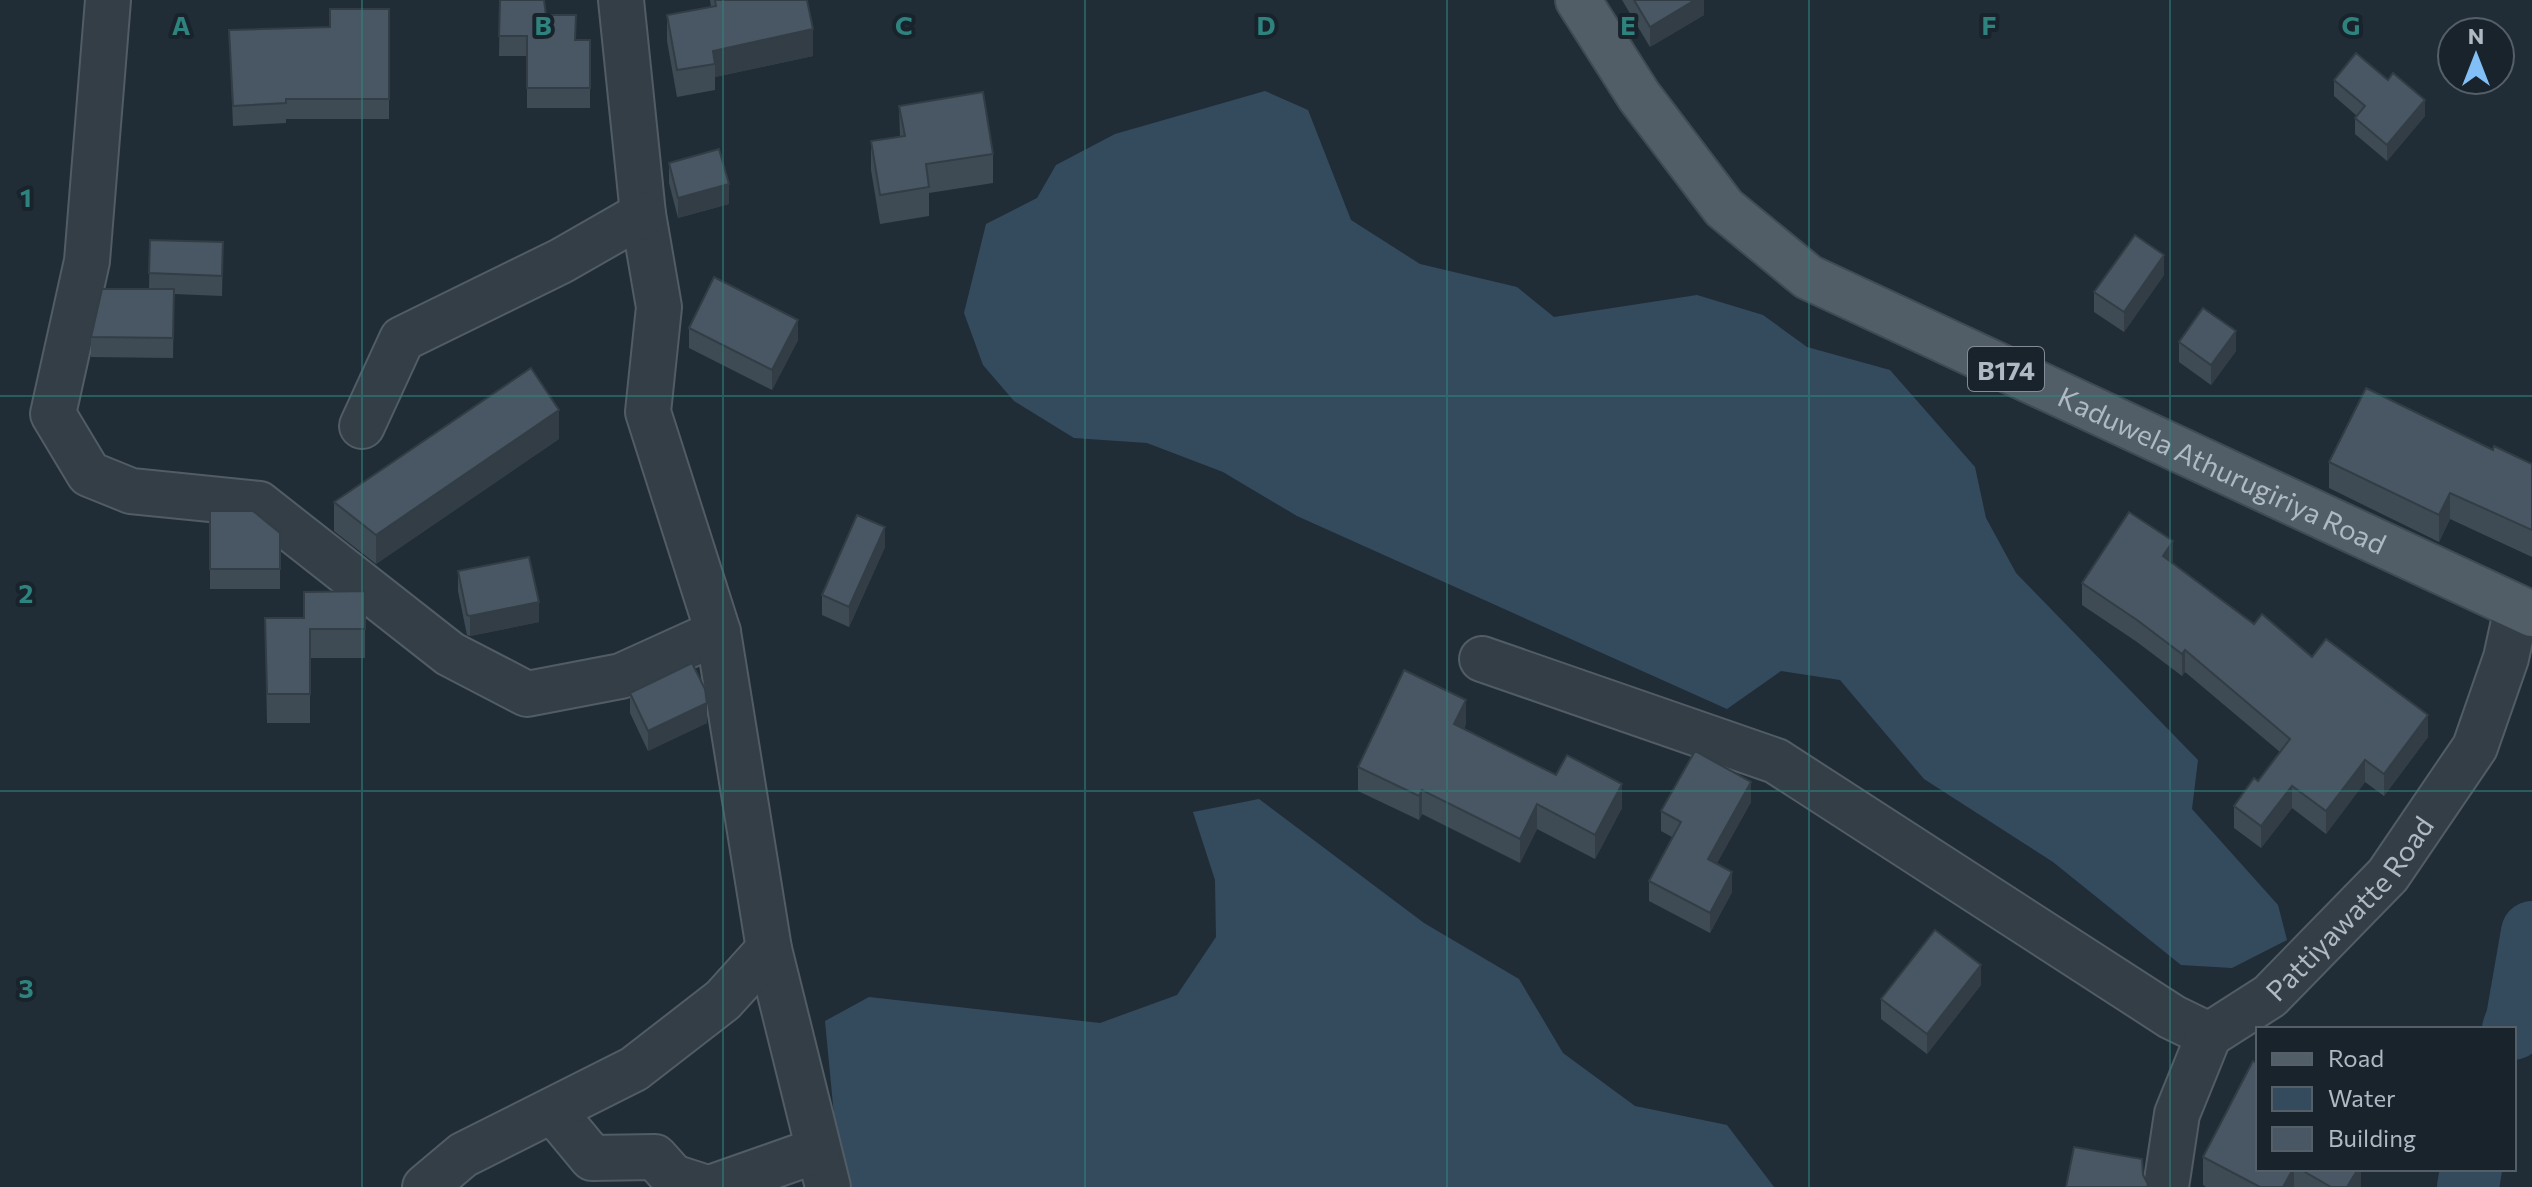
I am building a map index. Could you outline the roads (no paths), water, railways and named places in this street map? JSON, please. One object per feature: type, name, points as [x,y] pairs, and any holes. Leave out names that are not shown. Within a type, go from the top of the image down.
[{"type":"main road","name":"Kaduwela Athurugiriya Road","points":[[1578,0],[1639,96],[1724,208],[1808,277],[2525,611]]},
{"type":"street","points":[[108,0],[87,261],[53,414],[89,474],[131,491],[259,504],[450,654],[527,694],[621,676],[718,632]]},
{"type":"street","points":[[621,0],[643,214],[659,307],[648,412],[718,632],[769,949],[823,1168],[713,1187]]},
{"type":"street","points":[[362,426],[402,339],[561,261],[643,214]]},
{"type":"street","name":"Pattiyawatte Road","points":[[2209,1035],[2270,996],[2388,875],[2475,747],[2525,611]]},
{"type":"street","points":[[1482,659],[1776,761],[2172,1017],[2209,1035],[2177,1114],[2166,1187]]},
{"type":"street","points":[[425,1187],[463,1155],[634,1069],[723,1000],[769,949]]},
{"type":"street","points":[[553,1111],[592,1158],[655,1157],[673,1177],[704,1187]]},
{"type":"water","points":[[1265,91],[1308,110],[1351,220],[1420,264],[1517,287],[1554,317],[1697,295],[1763,315],[1807,347],[1890,370],[1975,467],[1986,518],[2016,573],[2198,760],[2192,809],[2278,905],[2287,940],[2232,968],[2181,965],[2053,862],[1924,779],[1840,680],[1781,671],[1727,709],[1297,516],[1223,472],[1147,443],[1074,438],[1014,401],[983,365],[964,313],[986,224],[1037,198],[1056,165],[1115,134]]},
{"type":"water","points":[[1259,799],[1424,923],[1519,979],[1563,1053],[1635,1106],[1727,1125],[1774,1187],[847,1187],[837,1147],[825,1021],[869,997],[1100,1023],[1177,995],[1216,937],[1215,880],[1193,812]]},
{"type":"waterway","points":[[2514,1027],[2532,932]]},
{"type":"waterway","points":[[2468,1187],[2471,1171]]}]
